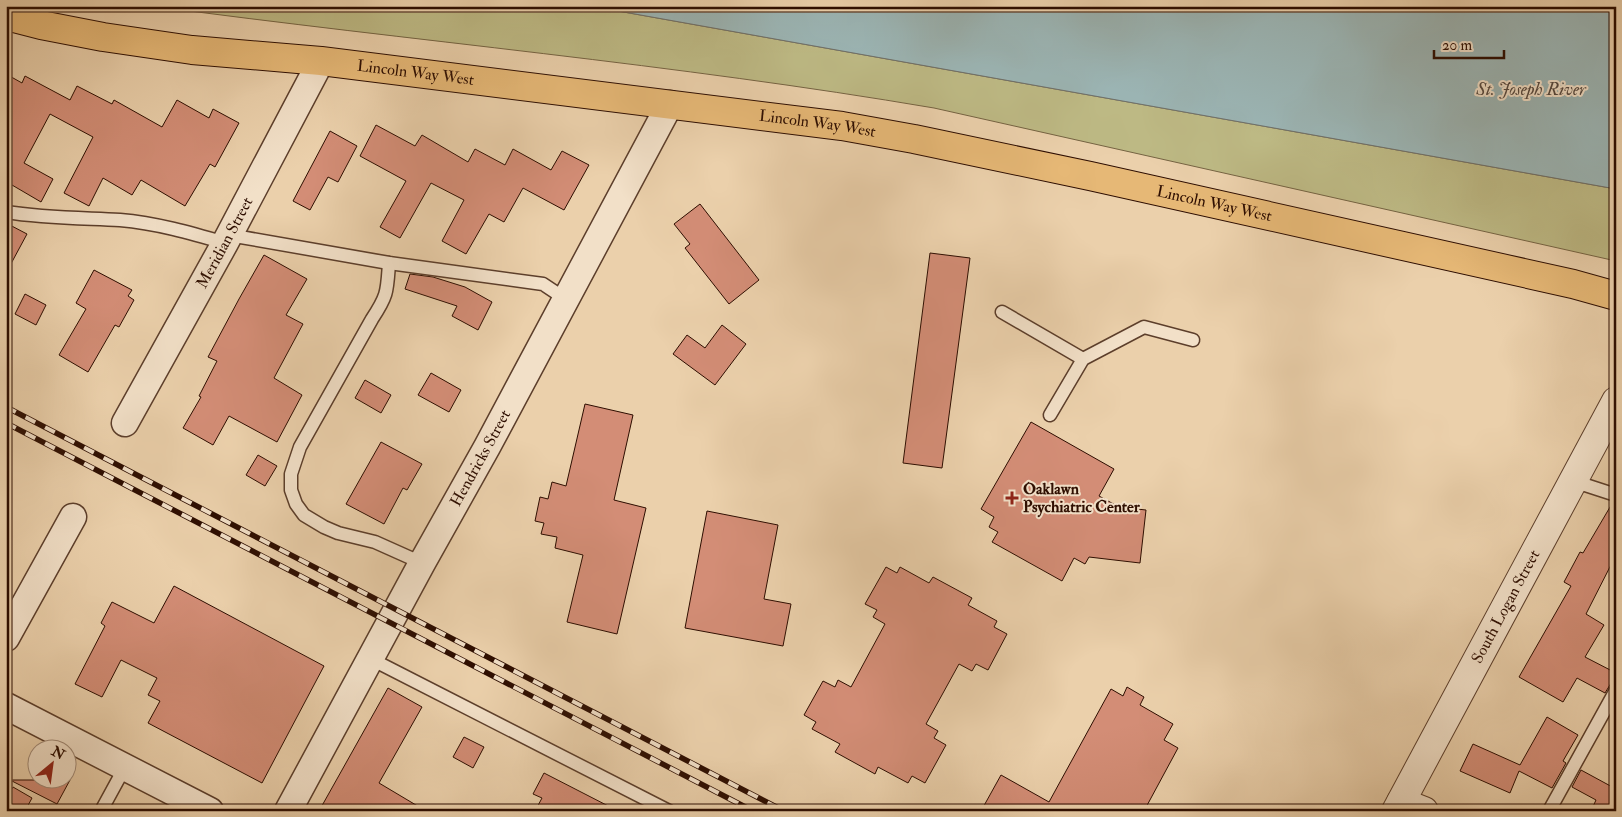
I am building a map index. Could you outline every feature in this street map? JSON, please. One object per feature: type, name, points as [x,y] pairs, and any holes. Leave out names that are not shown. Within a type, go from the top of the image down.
[{"type":"main road","name":"Lincoln Way West","points":[[6,16],[103,37],[192,50],[321,62],[842,126],[914,139],[1239,209],[1573,284],[1616,296]]},
{"type":"street","name":"Meridian Street","points":[[125,423],[227,239],[321,62]]},
{"type":"street","name":"Hendricks Street","points":[[288,811],[422,563],[488,447],[670,104]]},
{"type":"street","name":"South Logan Street","points":[[1407,808],[1573,481],[1616,401]]},
{"type":"street","points":[[6,638],[73,517]]},
{"type":"street","points":[[6,706],[210,811]]},
{"type":"lane","points":[[6,212],[24,215],[122,220],[227,239],[543,284],[567,300]]},
{"type":"lane","points":[[389,263],[387,292],[383,302],[372,318],[300,448],[291,474],[291,490],[296,504],[304,515],[324,527],[338,533],[375,542],[422,563]]},
{"type":"lane","points":[[1002,312],[1082,359]]},
{"type":"lane","points":[[1050,415],[1082,359],[1144,327],[1193,340]]},
{"type":"lane","points":[[1573,481],[1616,496]]},
{"type":"lane","points":[[371,659],[669,811]]},
{"type":"lane","points":[[1549,811],[1616,690]]},
{"type":"lane","points":[[101,811],[126,767]]},
{"type":"shaded area","points":[[152,6],[590,6],[1616,189],[1616,261],[934,108],[739,78]]},
{"type":"water","name":"St. Joseph River","points":[[590,6],[1616,6],[1616,189]]},
{"type":"building","points":[[6,74],[22,83],[25,76],[70,100],[77,86],[112,104],[114,100],[162,127],[177,100],[209,118],[213,109],[239,123],[215,167],[210,164],[185,206],[141,180],[132,195],[103,178],[89,206],[64,193],[93,137],[50,114],[24,163],[53,179],[41,202],[12,185],[6,197]]},
{"type":"building","points":[[376,125],[415,146],[422,135],[468,162],[475,149],[505,165],[513,149],[551,170],[562,151],[589,165],[564,210],[523,188],[504,222],[489,214],[466,254],[442,241],[464,200],[431,183],[400,238],[380,227],[406,181],[360,156]]},
{"type":"building","points":[[330,131],[357,146],[338,182],[328,177],[310,210],[293,201]]},
{"type":"building","points":[[700,204],[759,280],[729,304],[685,248],[690,244],[674,224]]},
{"type":"building","points":[[6,223],[27,234],[6,273]]},
{"type":"building","points":[[930,253],[970,258],[942,468],[903,463]]},
{"type":"building","points":[[264,255],[307,279],[286,315],[303,324],[274,378],[302,395],[277,442],[229,416],[213,445],[183,428],[201,397],[199,396],[217,361],[208,357]]},
{"type":"building","points":[[94,270],[132,290],[128,296],[134,300],[119,327],[115,325],[88,372],[59,355],[86,309],[76,303]]},
{"type":"building","points":[[410,274],[433,277],[465,287],[492,302],[478,330],[452,316],[457,306],[405,289]]},
{"type":"building","points":[[25,294],[46,305],[36,325],[15,314]]},
{"type":"building","points":[[722,325],[746,344],[715,385],[673,354],[687,335],[705,348]]},
{"type":"building","points":[[431,373],[461,390],[449,412],[418,395]]},
{"type":"building","points":[[365,380],[391,395],[381,413],[355,398]]},
{"type":"building","points":[[585,404],[633,415],[614,500],[646,508],[617,634],[567,622],[583,555],[555,548],[557,537],[541,534],[544,523],[535,521],[540,497],[548,499],[552,482],[566,486]]},
{"type":"building","points":[[1031,422],[1114,469],[1099,496],[1119,507],[1146,510],[1140,563],[1089,557],[1085,564],[1074,558],[1062,581],[992,542],[998,532],[989,527],[994,517],[981,509]]},
{"type":"building","points":[[381,442],[422,464],[407,490],[403,488],[384,524],[346,504]]},
{"type":"building","points":[[258,455],[277,466],[265,486],[246,475]]},
{"type":"building","points":[[1613,502],[1616,503],[1616,555],[1586,614],[1604,625],[1585,657],[1616,673],[1616,675],[1605,693],[1577,678],[1563,702],[1519,677],[1571,586],[1564,582],[1580,552],[1583,553]]},
{"type":"building","points":[[707,511],[778,525],[764,599],[791,604],[783,646],[685,628]]},
{"type":"building","points":[[886,567],[897,573],[900,567],[929,583],[933,577],[972,598],[968,605],[997,621],[994,627],[1007,634],[988,670],[976,664],[972,671],[959,664],[926,724],[938,731],[934,738],[946,745],[925,783],[912,776],[908,783],[878,767],[875,774],[835,752],[840,744],[812,729],[816,722],[804,715],[823,681],[835,687],[838,680],[851,687],[885,624],[873,617],[877,610],[865,604]]},
{"type":"building","points":[[174,586],[324,666],[262,783],[148,723],[160,701],[148,695],[157,678],[121,660],[102,697],[75,684],[105,626],[101,623],[112,602],[154,623]]},
{"type":"building","points":[[1127,687],[1144,697],[1140,705],[1173,724],[1164,740],[1178,748],[1144,811],[981,811],[1001,775],[1049,802],[1111,689],[1123,696]]},
{"type":"building","points":[[388,688],[422,707],[379,783],[426,811],[319,811]]},
{"type":"building","points":[[1547,717],[1578,735],[1563,761],[1566,763],[1552,788],[1519,771],[1510,793],[1460,771],[1473,744],[1520,765]]},
{"type":"building","points":[[464,737],[484,747],[473,768],[453,757]]},
{"type":"building","points":[[1581,770],[1616,789],[1616,811],[1591,811],[1596,800],[1572,787]]},
{"type":"building","points":[[544,773],[618,811],[535,811],[542,798],[533,794]]},
{"type":"building","points":[[10,780],[28,780],[28,789]]},
{"type":"building","points":[[13,787],[32,798],[25,811],[6,811],[6,799]]},
{"type":"building","points":[[30,790],[65,790],[57,804]]},
{"type":"railway","points":[[6,407],[784,811]]},
{"type":"railway","points":[[6,423],[753,811]]},
{"type":"place","name":"Oaklawn Psychiatric Center","points":[[1012,498]]}]
